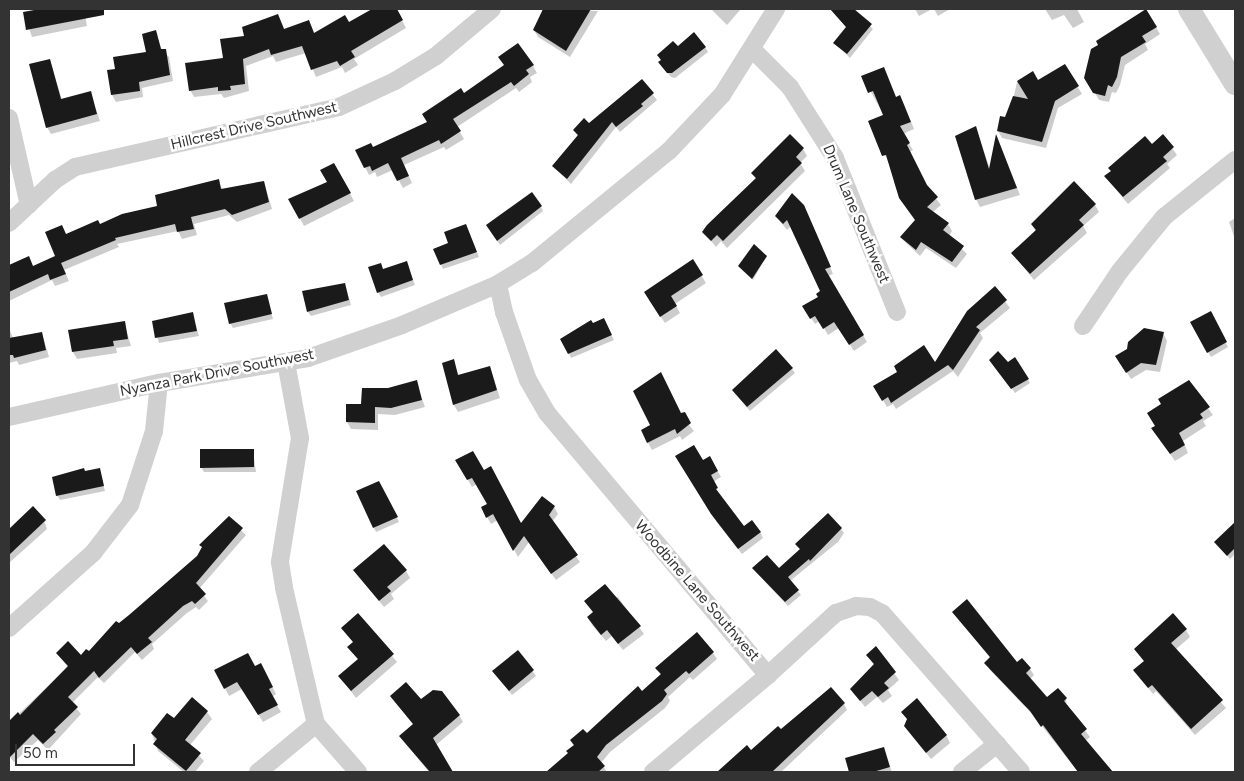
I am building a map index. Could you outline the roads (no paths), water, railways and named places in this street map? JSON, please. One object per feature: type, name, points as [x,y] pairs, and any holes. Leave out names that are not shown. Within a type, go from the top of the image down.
[{"type":"street","name":"Hillcrest Drive Southwest","points":[[9,223],[55,180],[75,168],[339,107],[395,81],[436,56],[492,9]]},
{"type":"street","name":"Nyanza Park Drive Southwest","points":[[9,417],[158,383],[308,358],[402,325],[498,284],[532,263],[669,151],[722,95],[753,50],[776,9]]},
{"type":"street","points":[[1189,9],[1235,84]]},
{"type":"street","name":"Drum Lane Southwest","points":[[753,50],[790,87],[835,158],[897,312]]},
{"type":"street","points":[[9,118],[29,205]]},
{"type":"street","points":[[1082,326],[1120,271],[1164,217],[1235,160]]},
{"type":"street","name":"Woodbine Lane Southwest","points":[[498,284],[504,312],[528,380],[547,413],[768,675],[836,613],[848,606],[870,607],[890,622],[1021,772]]},
{"type":"street","points":[[286,362],[300,438],[280,562],[316,724],[358,772]]},
{"type":"street","points":[[9,628],[93,552],[130,505],[154,431],[158,383]]},
{"type":"street","points":[[653,772],[768,675]]},
{"type":"street","points":[[258,772],[316,724]]},
{"type":"street","points":[[962,772],[997,744]]}]
